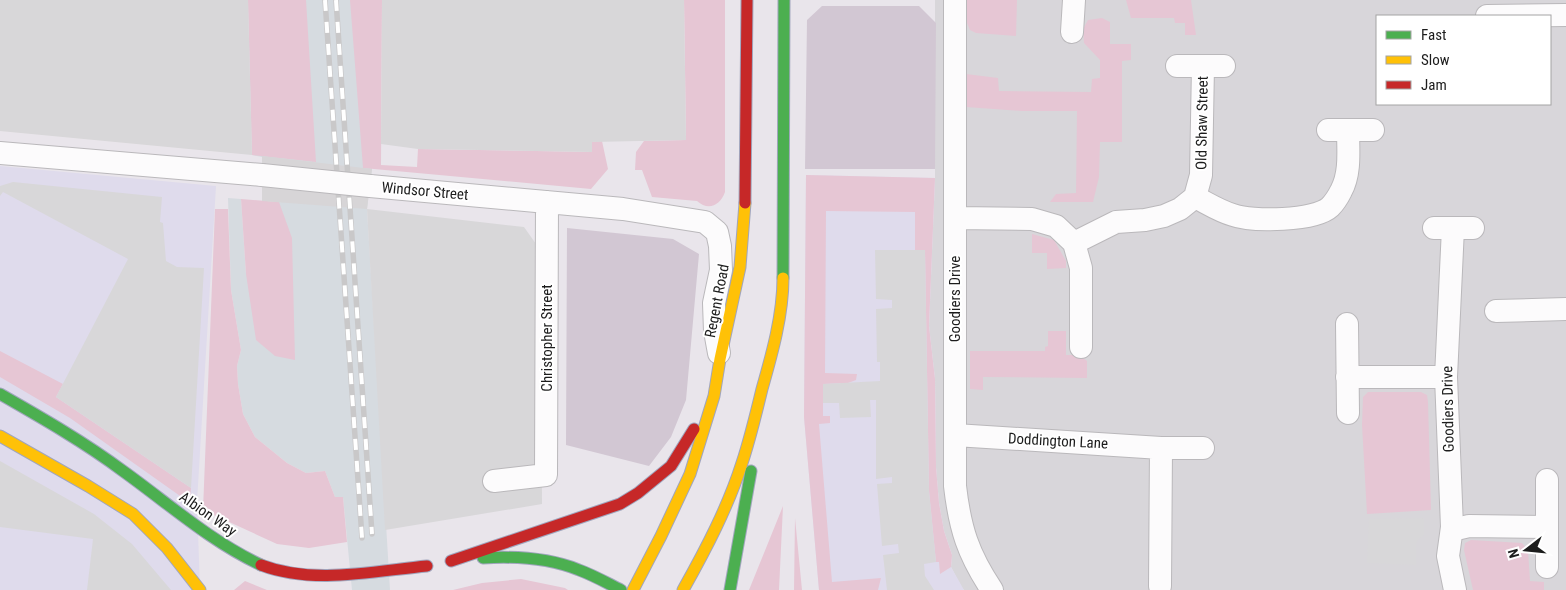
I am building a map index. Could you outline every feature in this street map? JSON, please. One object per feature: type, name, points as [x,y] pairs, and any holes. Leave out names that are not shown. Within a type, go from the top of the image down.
[{"type":"highway","name":"Regent Road","points":[[633,590],[662,536],[690,474],[714,396],[740,267],[746,192],[747,0]]},
{"type":"highway","points":[[730,590],[783,295],[784,0]]},
{"type":"highway","points":[[746,192],[755,174]]},
{"type":"highway","points":[[683,590],[721,517],[742,463],[770,362]]},
{"type":"highway","name":"Albion Way","points":[[0,394],[57,426],[210,535],[260,565],[283,572],[324,574],[439,563]]},
{"type":"highway","points":[[395,582],[439,563],[608,508],[638,493],[671,466],[714,396]]},
{"type":"highway","points":[[0,436],[133,514],[167,548],[200,590]]},
{"type":"highway","points":[[439,563],[506,557],[558,563],[587,573],[621,590]]},
{"type":"street","name":"Goodiers Drive","points":[[955,0],[955,486],[958,514],[969,550],[977,568],[992,590]]},
{"type":"street","points":[[1072,32],[1074,0]]},
{"type":"street","points":[[1551,15],[1566,15]]},
{"type":"street","name":"Old Shaw Street","points":[[1177,66],[1213,66],[1201,175],[1194,197]]},
{"type":"street","points":[[1074,243],[1116,222],[1145,220],[1164,216],[1180,209],[1194,197],[1234,216],[1295,218],[1314,215],[1330,207],[1342,189],[1348,167],[1338,130],[1373,130]]},
{"type":"street","name":"Windsor Street","points":[[0,153],[262,174],[370,186],[623,209],[705,222],[717,232],[720,246],[721,270],[714,303],[715,331],[720,359]]},
{"type":"street","name":"Christopher Street","points":[[494,481],[546,475],[547,202]]},
{"type":"street","points":[[954,218],[1032,219],[1056,226],[1074,243],[1081,268],[1081,347]]},
{"type":"street","name":"Goodiers Drive","points":[[1454,228],[1446,377],[1452,530],[1448,556],[1455,590]]},
{"type":"street","points":[[1496,311],[1566,309]]},
{"type":"street","points":[[1347,324],[1348,413]]},
{"type":"street","points":[[1347,377],[1446,377]]},
{"type":"street","name":"Doddington Lane","points":[[955,435],[1162,448],[1203,448]]},
{"type":"street","points":[[1160,586],[1162,448]]},
{"type":"street","points":[[1546,480],[1547,567]]},
{"type":"street","points":[[1452,530],[1469,526],[1547,527]]},
{"type":"shaded area","points":[[0,0],[248,0],[252,155],[0,131]]},
{"type":"shaded area","points":[[248,0],[373,0],[372,169],[367,209],[390,590],[352,590],[343,497],[335,497],[325,471],[306,473],[287,463],[255,437],[243,414],[237,366],[241,350],[231,290],[228,198],[241,199],[246,274],[279,202],[262,201],[262,157],[252,155]]},
{"type":"shaded area","points":[[248,0],[306,0],[316,162],[252,155]]},
{"type":"shaded area","points":[[350,0],[382,0],[381,165],[417,167],[418,149],[592,152],[592,142],[602,141],[608,169],[591,189],[363,168]]},
{"type":"shaded area","points":[[382,0],[684,0],[686,140],[592,142],[592,152],[418,149],[381,144]]},
{"type":"shaded area","points":[[684,0],[725,0],[725,192],[720,201],[713,206],[705,206],[697,201],[652,197],[642,170],[635,170],[636,152],[644,141],[686,140]]},
{"type":"shaded area","points":[[935,0],[1566,0],[1566,590],[964,590],[951,567],[952,555],[944,531],[939,503],[936,467],[935,379],[929,326],[935,178]]},
{"type":"shaded area","points":[[967,0],[1017,0],[1016,36],[976,33],[970,30],[967,23]]},
{"type":"shaded area","points":[[1126,0],[1191,0],[1196,35],[1185,35],[1185,23],[1175,23],[1174,18],[1131,18]]},
{"type":"shaded area","points":[[822,6],[919,6],[936,23],[935,169],[805,169],[807,20]]},
{"type":"shaded area","points":[[1102,18],[1110,22],[1110,44],[1131,44],[1131,60],[1122,61],[1122,142],[1100,142],[1099,177],[1093,202],[1050,202],[1056,194],[1076,193],[1077,111],[1022,111],[966,107],[966,74],[998,78],[999,91],[1091,92],[1092,79],[1100,78],[1100,60],[1084,43],[1083,29],[1088,20]]},
{"type":"shaded area","points":[[0,166],[216,186],[197,502],[200,590],[0,590]]},
{"type":"shaded area","points":[[806,175],[935,178],[929,326],[935,379],[936,467],[944,531],[952,555],[951,567],[964,590],[819,590],[804,417]]},
{"type":"shaded area","points":[[806,175],[935,178],[929,326],[935,379],[936,467],[939,503],[944,531],[952,555],[951,567],[940,574],[939,562],[936,562],[929,491],[925,250],[915,250],[915,212],[826,211],[825,373],[857,374],[856,380],[848,383],[823,384],[823,416],[830,416],[830,423],[819,424],[832,582],[881,578],[878,590],[819,590],[804,417]]},
{"type":"shaded area","points":[[13,182],[162,197],[160,222],[163,223],[166,261],[177,267],[204,268],[191,488],[56,397],[128,259],[3,192],[0,196],[0,186]]},
{"type":"shaded area","points":[[241,199],[279,202],[292,238],[295,360],[275,356],[256,340],[246,274]]},
{"type":"shaded area","points":[[215,209],[228,209],[231,290],[241,350],[237,366],[243,414],[255,437],[287,463],[306,473],[325,471],[335,497],[343,497],[347,542],[309,548],[277,544],[203,510]]},
{"type":"shaded area","points":[[367,209],[524,227],[541,251],[542,504],[385,530]]},
{"type":"shaded area","points":[[567,228],[673,239],[699,254],[686,400],[671,437],[649,466],[566,445]]},
{"type":"shaded area","points":[[1032,234],[1054,240],[1066,261],[1066,268],[1047,269],[1047,253],[1032,253]]},
{"type":"shaded area","points":[[875,250],[925,250],[929,491],[936,562],[924,564],[925,576],[934,590],[887,590],[883,555],[899,553],[898,544],[882,546],[877,484],[892,483],[892,477],[876,479],[876,400],[870,400],[871,417],[840,418],[839,403],[823,403],[823,384],[880,381],[880,362],[877,362],[876,309],[892,308],[892,300],[876,299]]},
{"type":"shaded area","points":[[1048,331],[1066,331],[1066,355],[1079,355],[1087,361],[1087,378],[983,377],[983,390],[970,389],[970,351],[1045,351],[1045,347],[1048,346]]},
{"type":"shaded area","points":[[0,351],[63,384],[56,397],[191,488],[190,503],[70,418],[0,377]]},
{"type":"shaded area","points":[[1368,392],[1421,392],[1427,395],[1431,510],[1367,514],[1362,425],[1363,397]]},
{"type":"shaded area","points":[[0,461],[94,514],[132,544],[171,590],[87,590],[93,539],[0,527]]},
{"type":"shaded area","points":[[783,506],[779,590],[749,590]]},
{"type":"shaded area","points":[[795,518],[802,590],[794,590]]},
{"type":"shaded area","points":[[1424,518],[1424,535],[1419,538],[1416,544],[1416,565],[1367,563],[1369,519]]},
{"type":"shaded area","points":[[1471,540],[1522,543],[1528,550],[1530,581],[1544,582],[1544,590],[1473,590],[1464,550],[1465,543]]},
{"type":"shaded area","points":[[521,579],[568,590],[453,590],[482,583]]},
{"type":"shaded area","points":[[245,581],[267,590],[234,590]]},
{"type":"pier","points":[[262,156],[372,169],[367,209],[262,201]]},
{"type":"railway","points":[[325,0],[362,538]]},
{"type":"railway","points":[[336,0],[372,534]]},
{"type":"traffic: fast","points":[[783,278],[784,0]]},
{"type":"traffic: fast","points":[[0,394],[93,450],[224,545],[261,565]]},
{"type":"traffic: fast","points":[[730,590],[751,471]]},
{"type":"traffic: fast","points":[[483,558],[507,557],[544,560],[584,572],[621,590]]},
{"type":"traffic: slow","points":[[633,590],[690,474],[714,396],[740,267],[745,203]]},
{"type":"traffic: slow","points":[[683,590],[723,512],[745,454],[776,334],[783,292],[783,278]]},
{"type":"traffic: slow","points":[[0,436],[133,514],[167,548],[200,590]]},
{"type":"traffic: jam","points":[[745,203],[747,0]]},
{"type":"traffic: jam","points":[[451,561],[620,504],[638,493],[671,466],[694,429]]},
{"type":"traffic: jam","points":[[261,565],[281,571],[322,575],[344,575],[427,566]]}]
